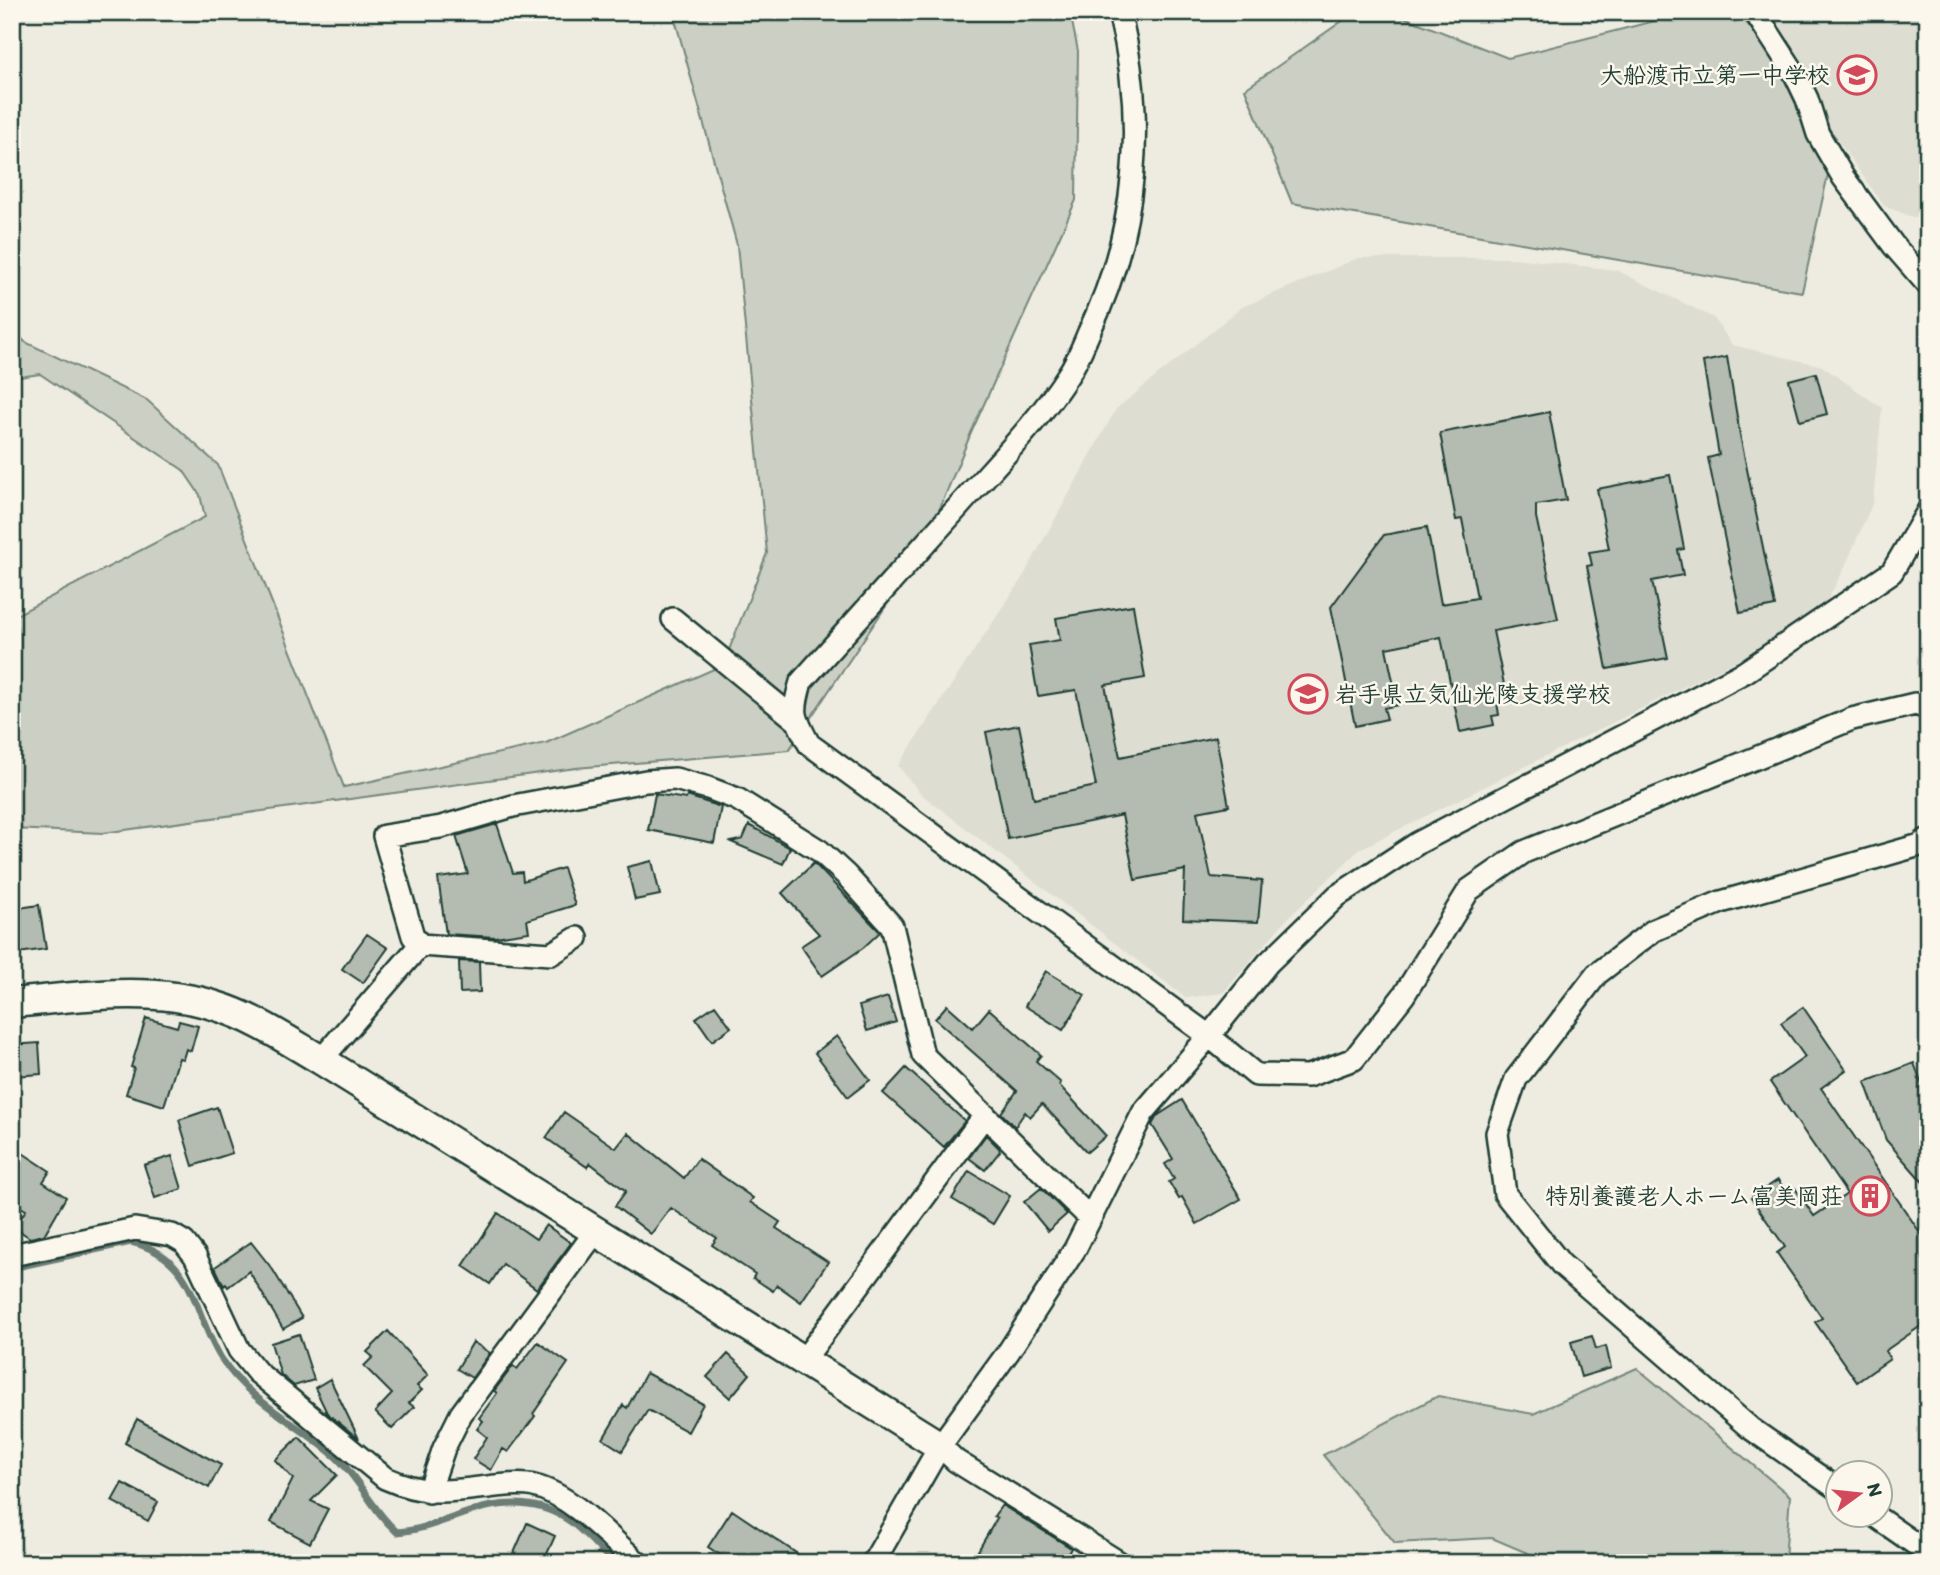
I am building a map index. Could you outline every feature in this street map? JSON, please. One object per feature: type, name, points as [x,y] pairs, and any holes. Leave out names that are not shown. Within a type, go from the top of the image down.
[{"type":"street","points":[[1119,12],[1128,47],[1136,117],[1134,172],[1123,240],[1104,301],[1069,374],[1020,438],[801,682],[794,705],[796,720],[808,744],[1209,1035],[1256,1075],[1308,1076],[1353,1059],[1404,995],[1469,890],[1524,852],[1852,719],[1915,704],[1928,708]]},
{"type":"street","points":[[1755,12],[1795,74],[1807,99],[1818,134],[1843,177],[1894,246],[1928,285]]},
{"type":"street","points":[[873,1563],[940,1446],[1009,1351],[1075,1249],[1143,1113],[1268,963],[1337,896],[1418,844],[1745,672],[1892,572],[1928,511]]},
{"type":"street","points":[[673,619],[796,720]]},
{"type":"street","points":[[577,938],[551,954],[421,945],[413,936],[384,836],[441,827],[513,806],[646,780],[674,779],[737,799],[820,851],[846,875],[892,926],[923,1055],[1090,1218]]},
{"type":"street","points":[[1825,1480],[1750,1428],[1561,1264],[1505,1194],[1497,1133],[1516,1079],[1597,974],[1654,930],[1721,902],[1920,845],[1928,839]]},
{"type":"street","points":[[321,1060],[421,945]]},
{"type":"street","points":[[12,1003],[124,993],[173,996],[228,1010],[259,1024],[803,1360],[940,1446],[956,1461],[1120,1563]]},
{"type":"street","points":[[803,1360],[985,1115]]},
{"type":"street","points":[[12,1255],[135,1230],[172,1235],[184,1242],[195,1256],[239,1350],[257,1372],[385,1478],[408,1488],[429,1492],[534,1485],[557,1495],[583,1514],[638,1563]]},
{"type":"street","points":[[429,1492],[444,1448],[461,1414],[596,1231]]},
{"type":"street","points":[[1895,1530],[1928,1553]]},
{"type":"shaded area","points":[[673,12],[1070,12],[1078,51],[1076,200],[971,433],[921,554],[789,750],[576,768],[103,833],[12,829],[12,617],[205,517],[200,495],[183,470],[40,374],[12,378],[12,329],[25,342],[147,400],[218,465],[344,787],[546,743],[723,665],[767,553],[737,245]]},
{"type":"shaded area","points":[[1355,12],[1391,12],[1508,58],[1690,12],[1738,12],[1836,138],[1802,292],[1292,203],[1245,89]]},
{"type":"shaded area","name":"大船渡市立第一中学校","points":[[1738,12],[1928,12],[1928,223],[1884,206],[1836,138]]},
{"type":"shaded area","name":"岩手県立気仙光陵支援学校","points":[[1358,258],[1514,258],[1616,270],[1714,318],[1732,345],[1822,366],[1882,408],[1873,502],[1843,571],[1816,621],[1360,849],[1285,921],[1223,993],[1186,998],[921,794],[898,766],[1024,575],[1116,409],[1242,307]]},
{"type":"shaded area","points":[[1637,1368],[1790,1496],[1785,1559],[1788,1563],[1551,1563],[1492,1538],[1395,1543],[1323,1455],[1438,1396],[1533,1414]]},
{"type":"building","points":[[1727,357],[1775,606],[1740,613],[1708,458],[1719,455],[1703,362]]},
{"type":"building","points":[[1816,373],[1827,414],[1800,421],[1789,380]]},
{"type":"building","points":[[1549,412],[1566,500],[1536,505],[1536,517],[1558,619],[1493,631],[1506,694],[1496,696],[1499,715],[1492,716],[1494,725],[1460,732],[1441,637],[1386,648],[1398,705],[1384,708],[1387,719],[1355,726],[1331,607],[1384,535],[1427,527],[1441,604],[1477,598],[1462,519],[1456,520],[1440,433]]},
{"type":"building","points":[[1670,475],[1684,549],[1678,550],[1683,575],[1652,581],[1668,658],[1607,669],[1587,566],[1592,565],[1589,552],[1609,549],[1597,489]]},
{"type":"building","points":[[1133,605],[1145,678],[1105,685],[1120,757],[1216,737],[1229,806],[1197,812],[1211,877],[1262,881],[1258,922],[1183,919],[1185,870],[1135,880],[1122,815],[1008,839],[986,732],[1019,725],[1034,799],[1096,786],[1076,690],[1038,696],[1029,645],[1060,640],[1056,618]]},
{"type":"building","points":[[655,794],[686,799],[687,796],[721,807],[714,843],[648,830]]},
{"type":"building","points":[[497,824],[513,873],[522,872],[523,881],[563,868],[575,905],[527,920],[529,932],[495,937],[446,934],[438,878],[468,874],[456,836]]},
{"type":"building","points":[[749,825],[790,848],[783,864],[731,842],[743,839]]},
{"type":"building","points":[[652,861],[660,895],[635,900],[627,867]]},
{"type":"building","points":[[814,863],[880,932],[863,948],[822,976],[801,946],[819,934],[782,893]]},
{"type":"building","points":[[39,905],[46,949],[12,954],[12,909]]},
{"type":"building","points":[[367,934],[388,948],[363,983],[342,969]]},
{"type":"building","points":[[459,961],[479,962],[480,992],[460,993]]},
{"type":"building","points":[[1046,971],[1085,995],[1063,1030],[1025,1006]]},
{"type":"building","points":[[888,997],[896,1022],[867,1031],[859,1006]]},
{"type":"building","points":[[715,1005],[731,1027],[712,1041],[696,1018]]},
{"type":"building","points":[[947,1005],[973,1028],[989,1009],[1041,1055],[1036,1061],[1061,1083],[1059,1085],[1106,1136],[1087,1152],[1042,1104],[1030,1117],[1025,1112],[1015,1127],[1001,1113],[1017,1091],[935,1019]]},
{"type":"building","name":"特別養護老人ホーム富美岡荘","points":[[1803,1007],[1846,1070],[1821,1088],[1928,1244],[1928,1321],[1885,1351],[1890,1359],[1857,1382],[1815,1322],[1822,1318],[1777,1253],[1785,1247],[1751,1198],[1778,1180],[1787,1193],[1795,1188],[1814,1216],[1847,1194],[1770,1082],[1805,1057],[1781,1023]]},
{"type":"building","points":[[146,1018],[177,1027],[179,1021],[198,1026],[191,1051],[186,1049],[183,1059],[179,1058],[164,1106],[126,1094]]},
{"type":"building","points":[[837,1036],[870,1080],[848,1097],[815,1053]]},
{"type":"building","points":[[39,1043],[41,1074],[15,1076],[12,1045]]},
{"type":"building","points":[[1914,1063],[1928,1101],[1928,1188],[1886,1140],[1865,1082]]},
{"type":"building","points":[[906,1068],[965,1121],[944,1147],[883,1093]]},
{"type":"building","points":[[1182,1100],[1241,1199],[1197,1224],[1182,1197],[1179,1199],[1169,1182],[1174,1179],[1165,1164],[1173,1159],[1152,1125],[1157,1116]]},
{"type":"building","points":[[217,1107],[232,1153],[193,1166],[179,1120]]},
{"type":"building","points":[[564,1112],[616,1148],[628,1133],[684,1178],[698,1159],[753,1198],[750,1202],[780,1222],[776,1228],[828,1262],[801,1302],[777,1285],[773,1291],[753,1278],[755,1274],[712,1245],[717,1238],[671,1208],[651,1234],[615,1206],[626,1191],[590,1163],[587,1167],[546,1138]]},
{"type":"building","points":[[986,1135],[1000,1151],[985,1170],[969,1158]]},
{"type":"building","points":[[12,1146],[50,1171],[43,1182],[66,1197],[44,1235],[30,1238],[14,1227],[26,1210],[17,1205],[19,1201],[12,1197]]},
{"type":"building","points":[[172,1156],[182,1189],[155,1198],[144,1165]]},
{"type":"building","points":[[969,1171],[1010,1196],[993,1224],[952,1199]]},
{"type":"building","points":[[1041,1188],[1067,1214],[1048,1231],[1024,1202]]},
{"type":"building","points":[[498,1213],[536,1239],[546,1225],[571,1243],[537,1289],[503,1264],[490,1284],[463,1266]]},
{"type":"building","points":[[251,1242],[273,1270],[302,1318],[283,1329],[249,1271],[228,1287],[226,1284],[224,1286],[215,1267]]},
{"type":"building","points":[[388,1331],[428,1375],[417,1386],[422,1390],[409,1403],[414,1407],[392,1429],[375,1412],[392,1394],[364,1366],[373,1357],[367,1352]]},
{"type":"building","points":[[299,1334],[314,1380],[294,1386],[281,1375],[271,1343]]},
{"type":"building","points":[[1592,1336],[1596,1349],[1606,1346],[1611,1368],[1581,1377],[1571,1342]]},
{"type":"building","points":[[473,1342],[490,1353],[472,1378],[457,1369]]},
{"type":"building","points":[[538,1342],[568,1363],[533,1414],[535,1416],[508,1452],[503,1449],[491,1470],[473,1459],[487,1437],[477,1429],[483,1421],[479,1418],[497,1393],[494,1391],[513,1366],[517,1369]]},
{"type":"building","points":[[728,1354],[750,1374],[730,1398],[707,1377]]},
{"type":"building","points":[[646,1373],[703,1404],[688,1432],[648,1410],[622,1451],[603,1439],[623,1405],[627,1408]]},
{"type":"building","points":[[330,1379],[359,1439],[327,1413],[315,1388]]},
{"type":"building","points":[[137,1419],[221,1465],[209,1488],[125,1443]]},
{"type":"building","points":[[299,1437],[337,1475],[311,1501],[328,1509],[310,1543],[271,1522],[293,1479],[275,1460]]},
{"type":"building","points":[[122,1483],[158,1502],[148,1521],[112,1501]]},
{"type":"building","points":[[1002,1505],[1071,1548],[1063,1563],[971,1563]]},
{"type":"building","points":[[732,1510],[811,1563],[732,1563],[708,1547]]},
{"type":"building","points":[[527,1523],[555,1536],[543,1563],[514,1553]]},
{"type":"waterway","points":[[12,1268],[131,1242],[153,1250],[169,1260],[181,1274],[221,1358],[232,1374],[260,1400],[337,1458],[397,1532],[425,1527],[495,1505],[522,1504],[547,1509],[571,1522],[614,1563]]},
{"type":"place","name":"大船渡市立第一中学校","points":[[1857,75]]},
{"type":"place","name":"岩手県立気仙光陵支援学校","points":[[1308,694]]},
{"type":"place","name":"特別養護老人ホーム富美岡荘","points":[[1870,1196]]}]
